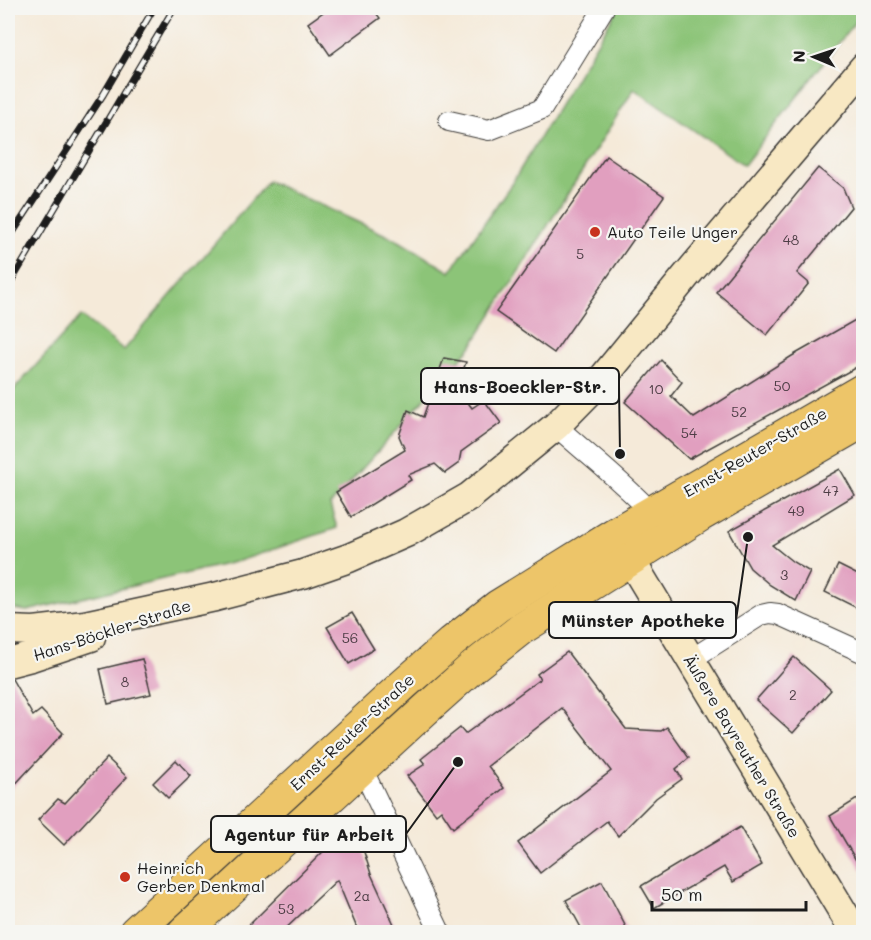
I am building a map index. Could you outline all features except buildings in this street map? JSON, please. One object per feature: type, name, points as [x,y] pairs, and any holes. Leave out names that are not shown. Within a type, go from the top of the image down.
[{"type":"main road","name":"Hans-Böckler-Straße","points":[[15,663],[215,597],[331,564],[406,533],[469,497],[556,426],[602,379],[686,276],[864,67]]},
{"type":"main road","name":"Ernst-Reuter-Straße","points":[[135,933],[452,642],[498,606],[651,512],[864,389]]},
{"type":"main road","name":"Ernst-Reuter-Straße","points":[[184,933],[473,667],[521,628],[630,559],[864,421]]},
{"type":"main road","name":"Ernst-Reuter-Straße","points":[[585,552],[600,547],[613,547],[625,552],[630,559]]},
{"type":"main road","name":"Äußere Bayreuther Straße","points":[[630,559],[855,933]]},
{"type":"main road","name":"Hans-Böckler-Straße","points":[[8,630],[85,625],[215,597]]},
{"type":"main road","points":[[8,641],[51,629]]},
{"type":"street","points":[[449,121],[489,130],[542,109],[604,8]]},
{"type":"street","points":[[556,426],[632,491],[651,512]]},
{"type":"street","points":[[690,660],[761,615],[770,613],[778,614],[864,652]]},
{"type":"street","points":[[362,768],[440,933]]},
{"type":"green space","points":[[618,8],[863,8],[863,12],[744,165],[634,89],[471,347],[330,505],[337,528],[239,561],[27,611],[8,608],[8,396],[81,316],[124,350],[268,181],[399,241],[450,272],[512,183]]},
{"type":"railway","points":[[8,240],[103,95],[154,8]]},
{"type":"railway","points":[[8,287],[174,8]]},
{"type":"place","name":"Auto Teile Unger","points":[[595,232]]},
{"type":"place","name":"Hans-Boeckler-Str.","points":[[620,454]]},
{"type":"place","name":"Münster Apotheke","points":[[748,537]]},
{"type":"place","name":"Agentur für Arbeit","points":[[458,762]]},
{"type":"place","name":"Heinrich Gerber Denkmal","points":[[125,877]]}]
